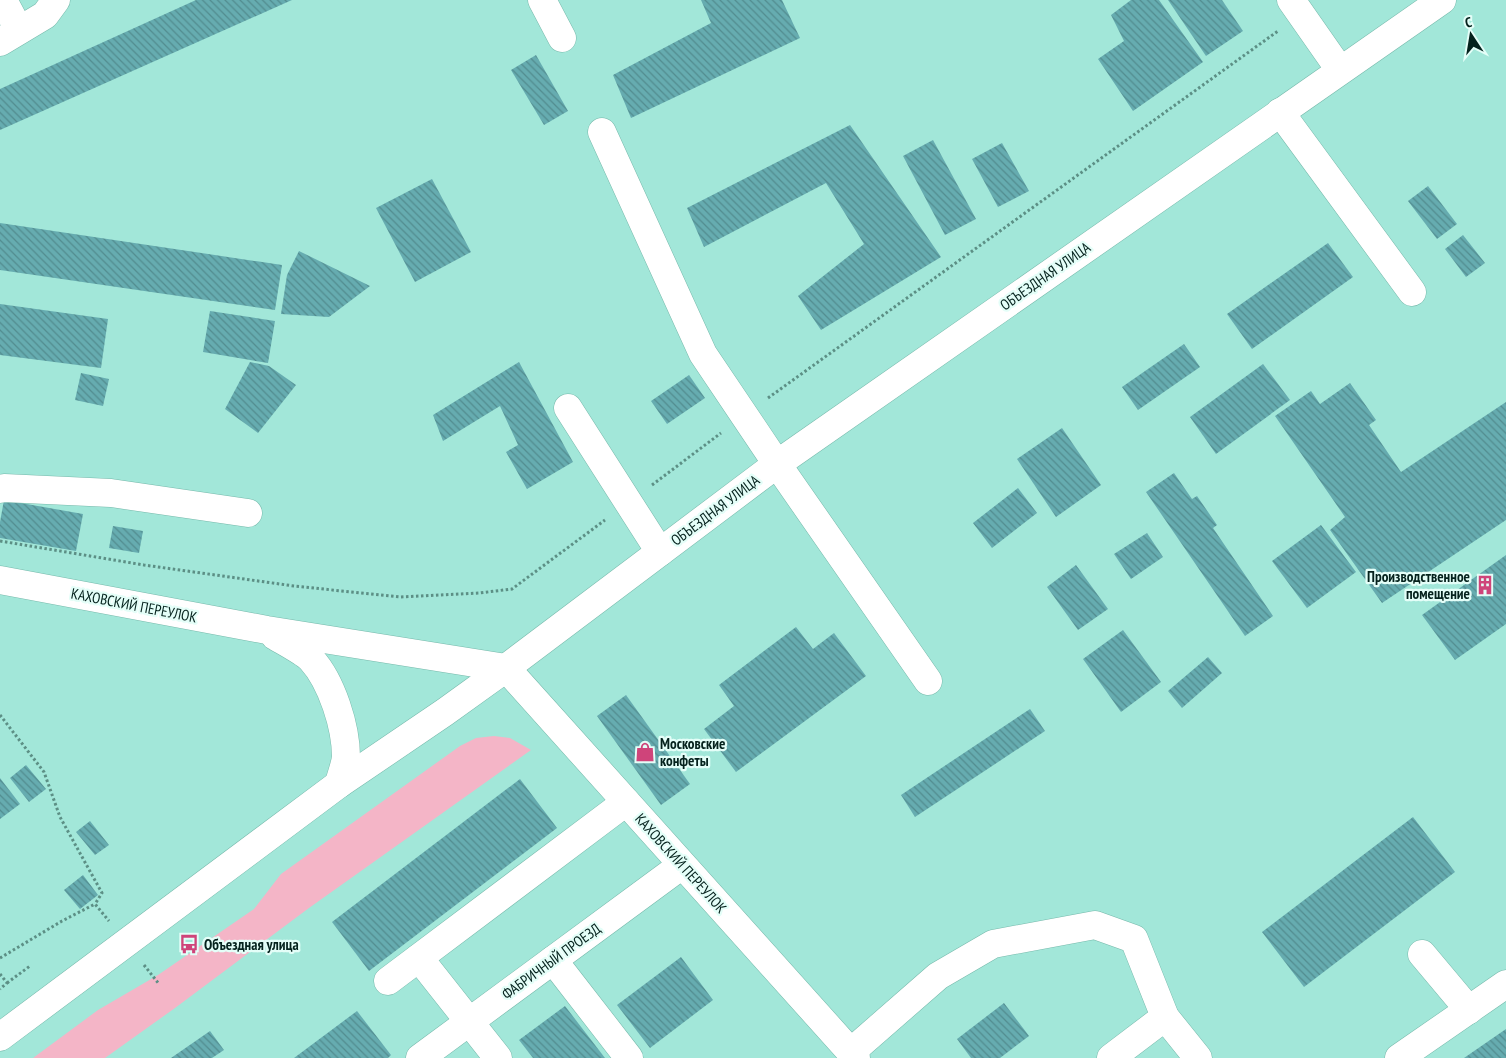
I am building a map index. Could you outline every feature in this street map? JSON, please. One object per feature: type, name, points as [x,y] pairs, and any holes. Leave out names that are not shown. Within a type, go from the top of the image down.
[{"type":"main road","points":[[3,0],[10,36],[45,14],[56,0]]},
{"type":"main road","points":[[542,0],[562,38]]},
{"type":"main road","points":[[1291,0],[1340,70]]},
{"type":"main road","name":"ОБЪЕЗДНАЯ УЛИЦА","points":[[0,1037],[339,784],[506,668],[777,464],[1442,0]]},
{"type":"main road","points":[[1280,112],[1412,292]]},
{"type":"main road","points":[[602,132],[703,354],[928,681]]},
{"type":"main road","points":[[568,408],[660,552]]},
{"type":"main road","points":[[0,489],[111,494],[248,513]]},
{"type":"main road","name":"КАХОВСКИЙ ПЕРЕУЛОК","points":[[0,580],[267,630],[506,668],[854,1055]]},
{"type":"main road","points":[[267,630],[311,659],[338,707],[345,737],[346,760],[339,784]]},
{"type":"main road","points":[[388,981],[626,802]]},
{"type":"main road","name":"ФАБРИЧНЫЙ ПРОЕЗД","points":[[420,1058],[682,865]]},
{"type":"main road","points":[[854,1055],[938,976],[993,944],[1095,925],[1134,939],[1165,1017],[1198,1058]]},
{"type":"main road","points":[[1422,954],[1469,1010]]},
{"type":"main road","points":[[419,958],[498,1058]]},
{"type":"main road","points":[[553,960],[629,1058]]},
{"type":"main road","points":[[1399,1058],[1506,984]]},
{"type":"main road","points":[[1111,1058],[1165,1017]]},
{"type":"path","points":[[0,715],[44,772],[60,817],[102,893],[95,904]]},
{"type":"path","points":[[0,989],[30,966]]},
{"type":"path","points":[[0,974],[7,983]]},
{"type":"shaded area","points":[[494,736],[510,738],[531,750],[309,908],[105,1058],[33,1058],[98,1010],[158,975],[254,909],[281,874],[460,746],[476,738]]},
{"type":"building","points":[[196,0],[292,0],[0,130],[0,89]]},
{"type":"building","points":[[701,0],[782,0],[800,38],[631,118],[613,75],[711,23]]},
{"type":"building","points":[[1131,0],[1159,0],[1203,62],[1133,111],[1098,59],[1124,41],[1111,15]]},
{"type":"building","points":[[1168,0],[1222,0],[1243,31],[1206,56]]},
{"type":"building","points":[[536,55],[568,111],[544,125],[511,70]]},
{"type":"building","points":[[850,125],[941,257],[821,330],[798,296],[864,244],[826,183],[704,247],[687,208]]},
{"type":"building","points":[[933,140],[976,219],[945,235],[903,156]]},
{"type":"building","points":[[1002,143],[1029,191],[998,207],[972,159]]},
{"type":"building","points":[[432,179],[471,252],[415,282],[376,208]]},
{"type":"building","points":[[1428,186],[1457,224],[1437,239],[1408,201]]},
{"type":"building","points":[[0,223],[282,265],[275,310],[0,270]]},
{"type":"building","points":[[1463,235],[1485,263],[1466,277],[1445,249]]},
{"type":"building","points":[[1328,243],[1353,277],[1252,349],[1227,314]]},
{"type":"building","points":[[299,251],[370,286],[329,317],[281,314],[287,275]]},
{"type":"building","points":[[0,304],[108,319],[101,368],[0,355]]},
{"type":"building","points":[[210,311],[275,321],[268,363],[203,352]]},
{"type":"building","points":[[1184,344],[1200,367],[1138,410],[1122,387]]},
{"type":"building","points":[[250,362],[269,366],[296,385],[258,433],[225,409]]},
{"type":"building","points":[[519,362],[573,462],[527,489],[506,452],[518,445],[500,406],[443,441],[433,415]]},
{"type":"building","points":[[1263,364],[1290,400],[1216,454],[1190,417]]},
{"type":"building","points":[[81,373],[109,379],[103,406],[75,400]]},
{"type":"building","points":[[689,375],[705,398],[667,424],[651,401]]},
{"type":"building","points":[[1350,383],[1376,420],[1369,425],[1401,472],[1506,402],[1506,520],[1382,603],[1330,530],[1345,517],[1275,416],[1311,391],[1320,404]]},
{"type":"building","points":[[1062,428],[1101,485],[1056,517],[1017,459]]},
{"type":"building","points":[[1174,473],[1192,499],[1197,496],[1217,525],[1213,528],[1273,616],[1245,636],[1146,492]]},
{"type":"building","points":[[1018,488],[1037,513],[992,548],[973,523]]},
{"type":"building","points":[[4,500],[83,514],[76,551],[0,538],[0,522]]},
{"type":"building","points":[[1321,525],[1356,572],[1307,608],[1272,561]]},
{"type":"building","points":[[113,526],[143,531],[139,553],[109,548]]},
{"type":"building","points":[[1147,533],[1163,557],[1131,579],[1114,554]]},
{"type":"building","name":"Производственное помещение","points":[[1506,555],[1506,624],[1455,660],[1422,615]]},
{"type":"building","points":[[1076,565],[1108,609],[1078,630],[1047,587]]},
{"type":"building","points":[[796,627],[813,649],[834,633],[866,676],[736,772],[704,729],[734,706],[719,685]]},
{"type":"building","points":[[1123,630],[1161,682],[1121,712],[1083,659]]},
{"type":"building","points":[[1208,657],[1222,673],[1182,708],[1168,691]]},
{"type":"building","points":[[626,695],[690,784],[661,805],[597,716]]},
{"type":"building","points":[[1030,709],[1045,731],[915,817],[901,795]]},
{"type":"building","points":[[26,765],[46,789],[29,802],[10,778]]},
{"type":"building","points":[[0,778],[20,804],[0,819]]},
{"type":"building","points":[[520,779],[557,828],[369,971],[332,922]]},
{"type":"building","points":[[1413,817],[1455,872],[1304,987],[1262,932]]},
{"type":"building","points":[[90,821],[109,845],[95,855],[76,832]]},
{"type":"building","points":[[83,875],[98,895],[80,909],[64,890]]},
{"type":"building","points":[[681,957],[713,1000],[650,1048],[617,1005]]},
{"type":"building","points":[[1004,1003],[1029,1036],[1000,1058],[971,1058],[957,1039]]},
{"type":"building","points":[[565,1006],[605,1058],[533,1058],[519,1040]]},
{"type":"building","points":[[357,1011],[391,1055],[388,1058],[294,1058]]},
{"type":"building","points":[[1506,1029],[1506,1058],[1464,1058]]},
{"type":"building","points":[[210,1031],[224,1050],[212,1058],[171,1058]]},
{"type":"place","name":"Производственное помещение","points":[[1485,585]]},
{"type":"place","name":"Московские конфеты","points":[[645,752]]},
{"type":"place","name":"Объездная улица","points":[[189,944]]}]
